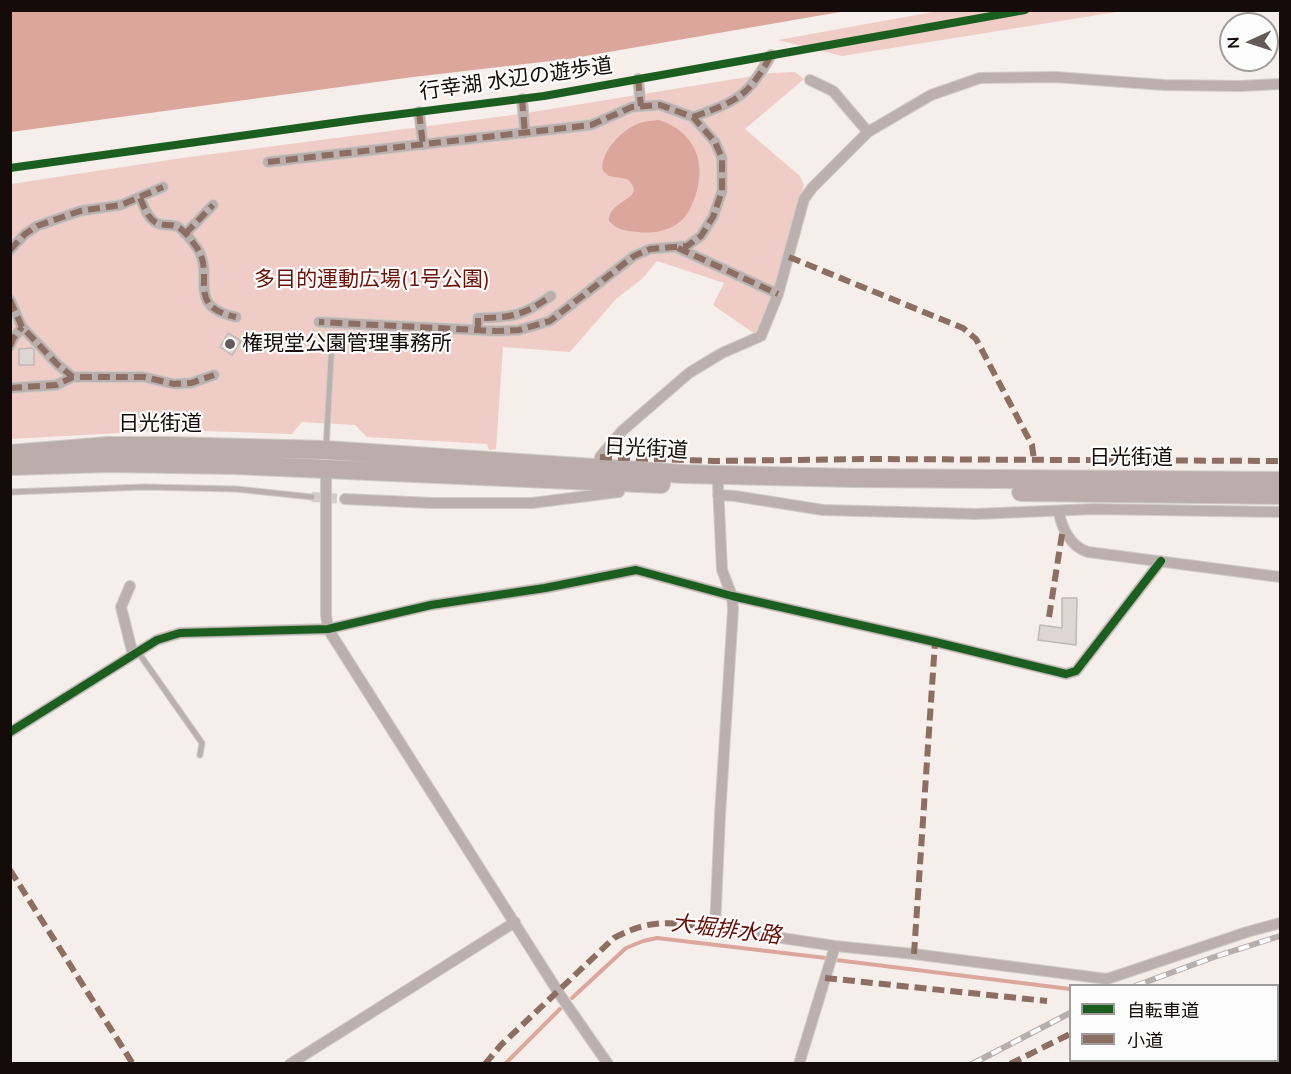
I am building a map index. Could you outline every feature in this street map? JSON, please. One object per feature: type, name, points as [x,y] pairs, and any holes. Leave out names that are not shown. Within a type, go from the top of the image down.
[{"type":"highway","name":"日光街道","points":[[10,454],[108,446],[167,446],[326,459],[598,475],[1281,481]]},
{"type":"highway","name":"日光街道","points":[[10,466],[326,459]]},
{"type":"highway","name":"日光街道","points":[[598,475],[618,483],[718,490],[1281,495]]},
{"type":"street","points":[[693,117],[732,103],[759,76],[771,55]]},
{"type":"street","points":[[598,475],[600,457],[622,431],[689,373],[722,354],[761,336],[778,294],[804,199],[812,188],[868,132],[931,95],[980,78],[1055,77],[1164,85],[1281,84]]},
{"type":"street","points":[[638,79],[642,106]]},
{"type":"street","points":[[810,80],[832,92],[868,132]]},
{"type":"street","points":[[522,99],[525,133]]},
{"type":"street","points":[[268,162],[591,125],[632,107],[660,105],[693,117],[715,142],[722,158],[722,192],[714,217],[701,236],[687,246],[650,249],[634,256],[550,321],[519,330],[319,322]]},
{"type":"street","points":[[419,112],[423,145]]},
{"type":"street","points":[[11,248],[24,234],[37,226],[80,211],[121,206],[163,187]]},
{"type":"street","points":[[140,198],[150,217],[157,224],[177,227],[198,249],[202,260],[203,293],[212,307],[222,314],[236,317]]},
{"type":"street","points":[[185,234],[213,205]]},
{"type":"street","points":[[678,248],[778,294]]},
{"type":"street","points":[[478,330],[478,318],[504,318],[530,311],[551,296]]},
{"type":"street","points":[[10,300],[22,327],[58,365],[73,377]]},
{"type":"street","points":[[10,346],[22,327]]},
{"type":"street","points":[[10,388],[56,385],[73,377],[144,378],[174,384],[191,383],[214,375]]},
{"type":"street","points":[[326,459],[326,615],[328,629],[562,998],[608,1064]]},
{"type":"street","points":[[345,499],[432,503],[532,503],[619,492],[618,483]]},
{"type":"street","points":[[1281,512],[1094,509],[976,514],[822,510],[735,496],[718,490],[722,570],[732,596],[733,621],[715,928],[835,946],[925,955],[1107,979],[1246,932],[1281,923]]},
{"type":"street","points":[[1059,511],[1063,528],[1081,550],[1281,577]]},
{"type":"street","points":[[10,732],[157,640],[180,633],[328,629],[431,605],[545,588],[636,570],[732,596],[946,644],[1066,674],[1076,671],[1161,561]]},
{"type":"street","points":[[130,586],[121,608],[135,654]]},
{"type":"street","points":[[290,1064],[514,922]]},
{"type":"street","points":[[800,1064],[835,946]]},
{"type":"lane","points":[[326,459],[332,342]]},
{"type":"lane","points":[[10,492],[144,487],[236,489],[312,497]]},
{"type":"lane","points":[[135,654],[202,743],[200,755]]},
{"type":"green space","points":[[938,11],[1123,11],[842,56],[778,40]]},
{"type":"green space","name":"多目的運動広場(1号公園)","points":[[795,72],[804,79],[745,129],[800,176],[804,185],[777,287],[760,330],[755,334],[713,305],[724,283],[657,261],[642,279],[616,299],[570,352],[503,347],[496,449],[489,450],[487,444],[367,437],[355,425],[302,422],[292,434],[173,430],[11,439],[11,184],[182,158],[520,114],[772,73]]},
{"type":"shaded area","points":[[11,10],[846,11],[568,59],[413,77],[11,132]]},
{"type":"shaded area","points":[[659,120],[682,132],[695,150],[700,172],[695,197],[686,216],[671,227],[649,233],[622,229],[609,221],[610,214],[631,195],[634,191],[633,186],[627,179],[609,176],[603,171],[604,158],[617,138],[629,128],[646,121]]},
{"type":"building","name":"権現堂公園管理事務所","points":[[228,333],[241,341],[232,355],[220,347]]},
{"type":"building","points":[[32,348],[34,365],[19,365],[19,349]]},
{"type":"building","points":[[1062,598],[1077,598],[1076,645],[1038,640],[1040,625],[1062,628]]},
{"type":"waterway","name":"大堀排水路","points":[[572,998],[626,948],[657,938],[826,958]]},
{"type":"waterway","name":"大堀排水路","points":[[836,960],[1069,989]]},
{"type":"waterway","name":"大堀排水路","points":[[505,1064],[560,1009]]},
{"type":"tunnel","points":[[312,497],[345,499]]},
{"type":"railway","points":[[1140,984],[1280,936]]},
{"type":"railway","points":[[972,1064],[1069,1014]]},
{"type":"marked path","points":[[693,117],[740,96],[755,80],[771,55]]},
{"type":"marked path","points":[[638,79],[641,106]]},
{"type":"marked path","points":[[522,99],[525,133]]},
{"type":"marked path","points":[[268,162],[591,125],[632,107],[660,105],[693,117],[715,142],[722,158],[722,191],[713,217],[701,236],[687,246],[650,249],[634,256],[550,321],[519,330],[496,331],[319,322]]},
{"type":"marked path","points":[[419,112],[423,145]]},
{"type":"marked path","points":[[10,250],[25,234],[37,226],[80,211],[121,205],[163,187]]},
{"type":"marked path","points":[[140,198],[152,220],[178,227],[188,236],[202,259],[206,298],[211,306],[220,312],[236,317]]},
{"type":"marked path","points":[[185,234],[213,205]]},
{"type":"marked path","points":[[678,248],[778,294]]},
{"type":"marked path","points":[[789,257],[963,328],[976,339],[1032,445],[1034,460]]},
{"type":"marked path","points":[[478,330],[478,318],[517,314],[551,296]]},
{"type":"marked path","points":[[10,300],[22,327],[58,365],[73,377],[144,377],[174,384],[191,383],[214,375]]},
{"type":"marked path","points":[[10,346],[22,327]]},
{"type":"marked path","points":[[10,388],[56,385],[73,377]]},
{"type":"marked path","points":[[600,457],[714,461],[865,459],[1280,461]]},
{"type":"marked path","points":[[1049,617],[1063,528]]},
{"type":"marked path","points":[[914,954],[935,642]]},
{"type":"marked path","points":[[10,870],[133,1064]]},
{"type":"marked path","points":[[485,1064],[501,1045],[614,938],[652,924],[675,923],[715,928]]},
{"type":"marked path","points":[[825,978],[1047,1001]]},
{"type":"marked path","points":[[1010,1064],[1069,1034]]},
{"type":"cycle path","name":"行幸湖 水辺の遊歩道","points":[[10,168],[544,96],[1025,10]]},
{"type":"cycle path","points":[[10,732],[157,640],[180,633],[328,629],[431,605],[545,588],[636,570],[732,596],[1066,674],[1076,671],[1161,561]]},
{"type":"place","name":"権現堂公園管理事務所","points":[[230,344]]}]
